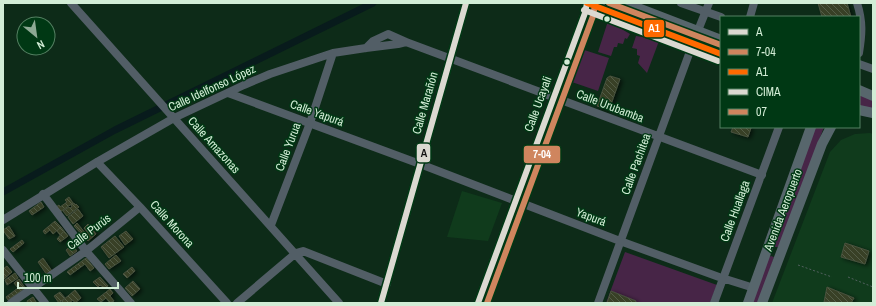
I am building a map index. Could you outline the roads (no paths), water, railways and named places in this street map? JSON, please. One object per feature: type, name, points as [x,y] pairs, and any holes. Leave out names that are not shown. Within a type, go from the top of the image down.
[{"type":"main road","points":[[587,3],[720,54]]},
{"type":"main road","points":[[625,3],[720,40]]},
{"type":"main road","points":[[860,90],[873,96]]},
{"type":"main road","points":[[860,110],[873,113]]},
{"type":"main road","points":[[860,115],[873,113]]},
{"type":"main road","name":"Avenida Aeropuerto","points":[[762,303],[822,144],[831,128]]},
{"type":"main road","name":"Avenida Aeropuerto","points":[[748,303],[810,129]]},
{"type":"main road","points":[[768,249],[780,253]]},
{"type":"street","name":"Calle Amazonas","points":[[71,3],[271,225],[339,303]]},
{"type":"street","name":"Calle Marañón","points":[[381,303],[466,3]]},
{"type":"street","name":"Calle Ucayali","points":[[478,303],[585,13],[587,3]]},
{"type":"street","points":[[681,3],[720,17]]},
{"type":"street","name":"Calle Pachitea","points":[[598,303],[709,3]]},
{"type":"street","points":[[750,16],[754,3]]},
{"type":"street","points":[[857,3],[861,17],[862,29],[860,46]]},
{"type":"street","points":[[366,48],[373,41],[388,34],[406,42]]},
{"type":"street","name":"Calle Idelfonso López","points":[[3,220],[43,194],[174,118],[270,74],[333,53],[406,42],[451,58]]},
{"type":"street","name":"Calle Yurua","points":[[271,225],[310,123],[333,53]]},
{"type":"street","name":"Calle Urubamba","points":[[451,58],[762,175]]},
{"type":"street","points":[[860,64],[873,69]]},
{"type":"street","name":"Calle Yapurá","points":[[228,93],[420,164]]},
{"type":"street","name":"Calle Huallaga","points":[[714,303],[779,128]]},
{"type":"street","name":"Calle Morona","points":[[97,162],[227,303]]},
{"type":"street","name":"Yapurá","points":[[420,164],[620,241],[719,277],[754,288]]},
{"type":"street","points":[[43,194],[86,251],[130,303]]},
{"type":"street","name":"Calle Purús","points":[[11,303],[86,251],[140,207]]},
{"type":"street","points":[[3,250],[45,303]]},
{"type":"street","points":[[237,303],[296,253],[303,251],[387,284]]},
{"type":"waterway","points":[[3,192],[115,130],[373,3]]}]
